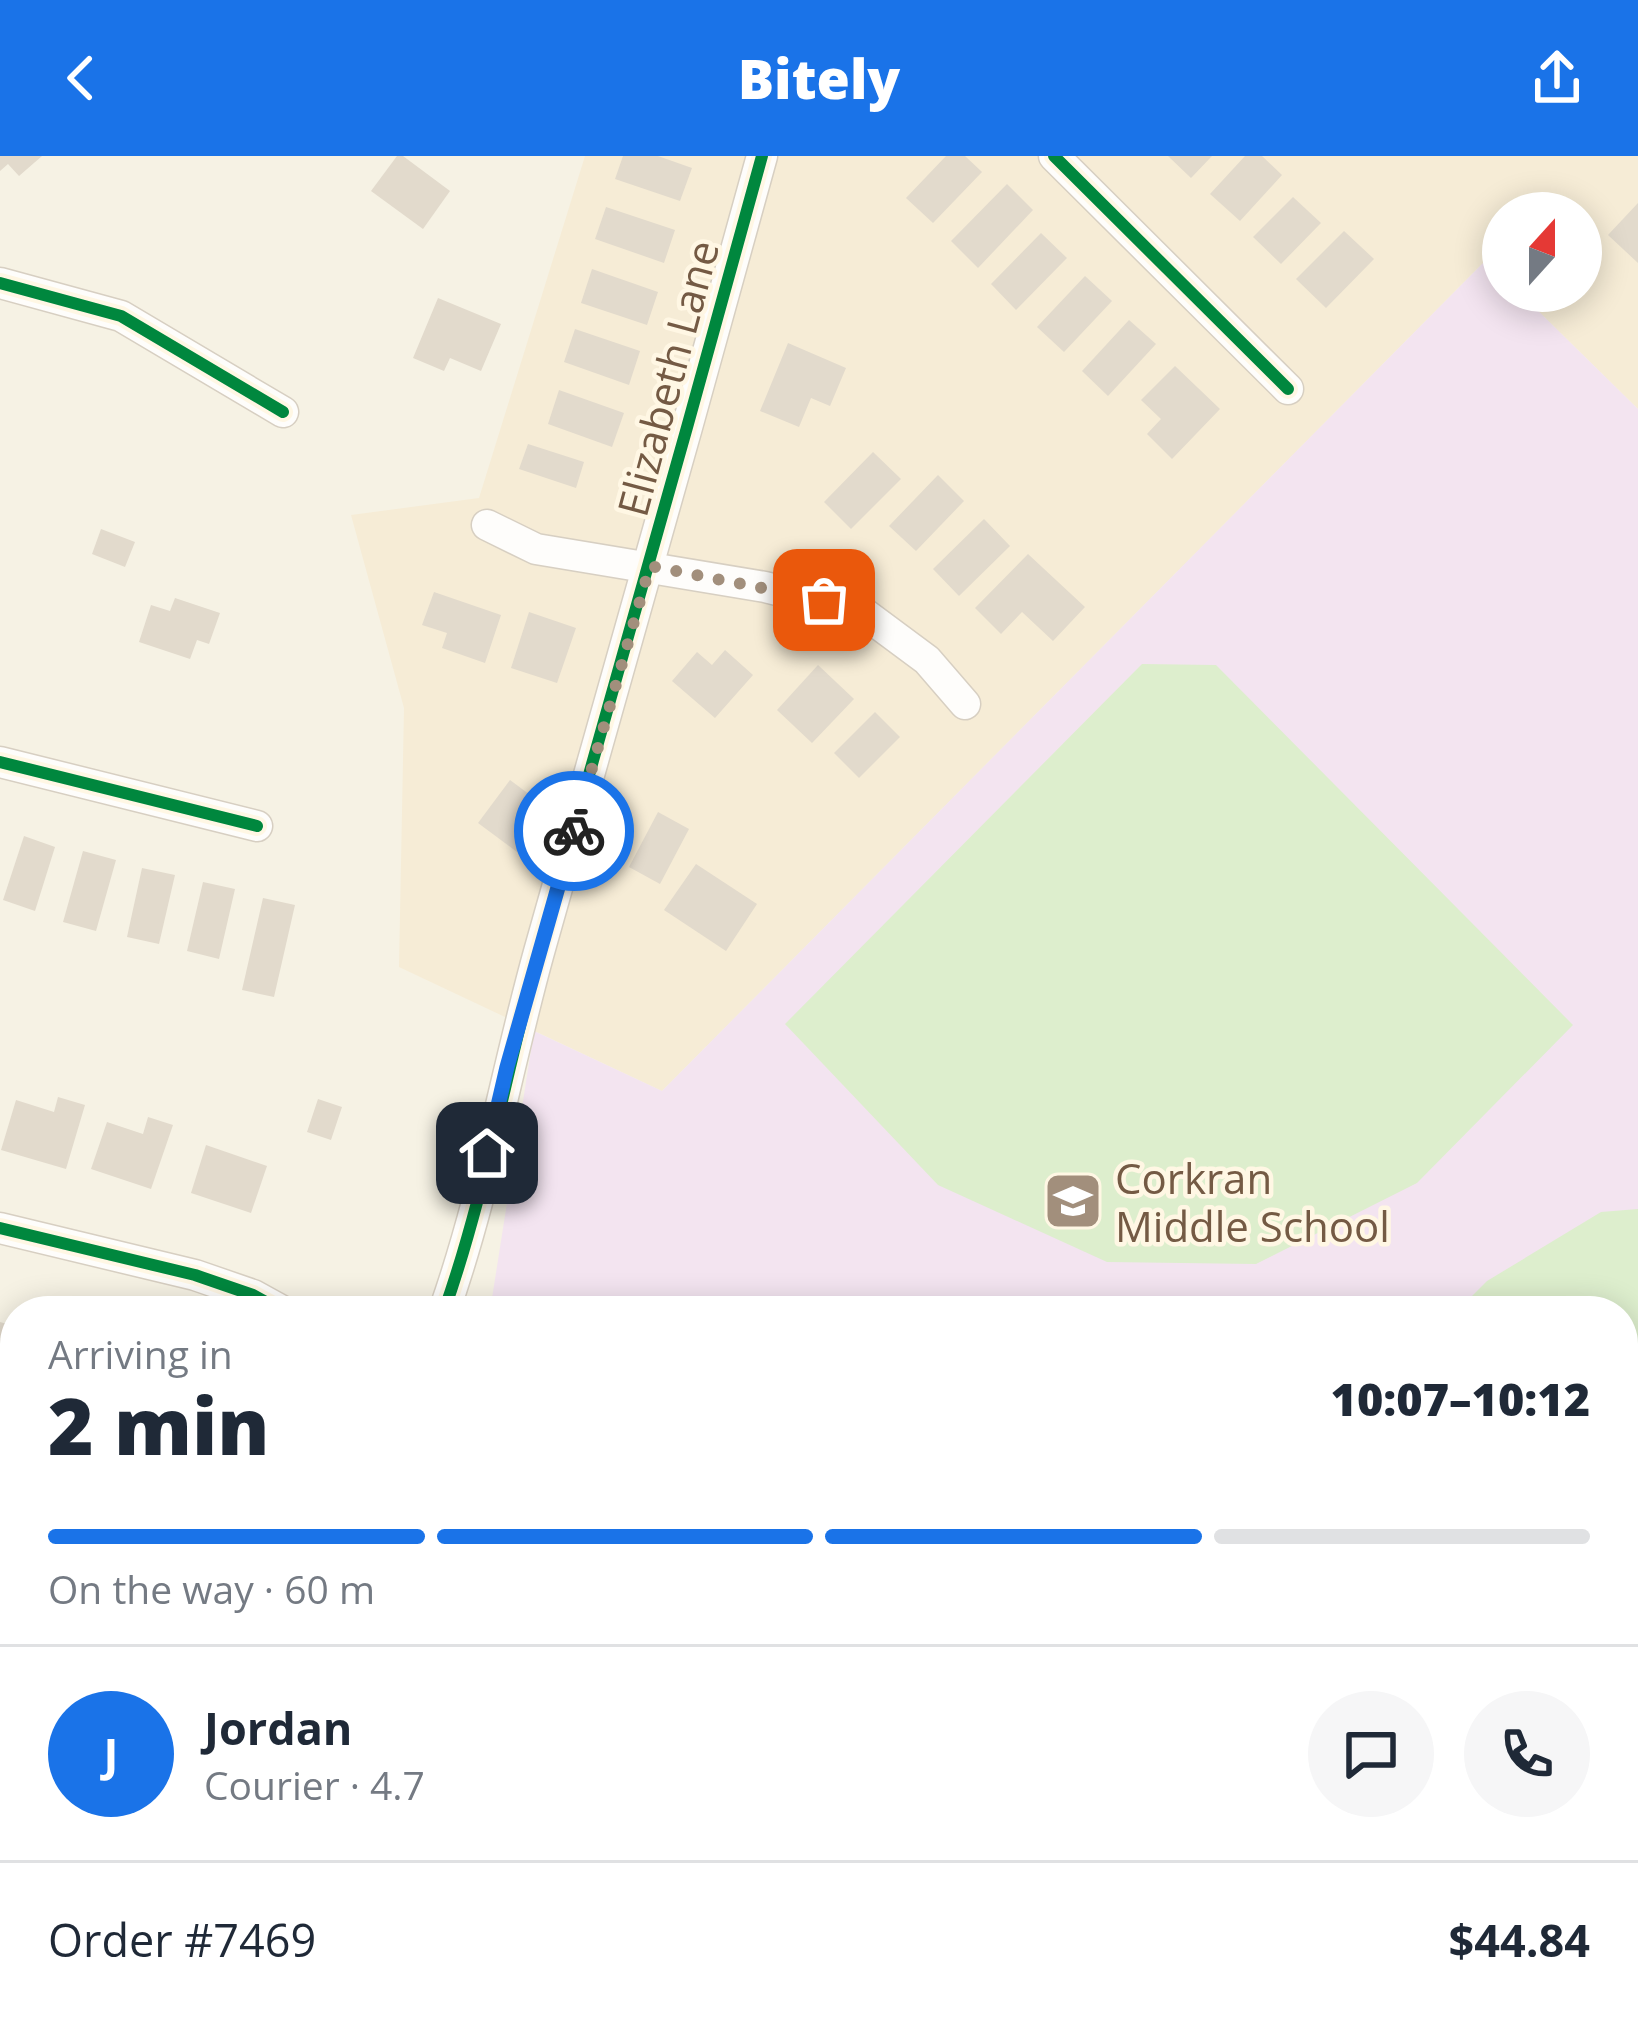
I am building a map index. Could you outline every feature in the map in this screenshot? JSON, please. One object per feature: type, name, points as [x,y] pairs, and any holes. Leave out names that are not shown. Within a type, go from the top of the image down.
[{"type":"street","name":"Elizabeth Lane","points":[[449,1296],[507,1067],[762,156]]},
{"type":"street","points":[[1054,156],[1288,389]]},
{"type":"street","points":[[0,283],[121,316],[283,412]]},
{"type":"street","points":[[487,525],[536,549],[785,591],[861,611],[927,660],[965,704]]},
{"type":"street","points":[[0,762],[257,826]]},
{"type":"street","points":[[0,1228],[196,1275],[256,1296]]},
{"type":"shaded area","points":[[585,156],[1638,156],[1638,409],[1539,312],[1602,312],[1602,192],[1482,192],[1482,264],[662,1091],[399,967],[404,708],[351,515],[479,498]]},
{"type":"shaded area","name":"Corkran Middle School","points":[[1482,264],[1482,312],[1539,312],[1638,409],[1638,1296],[492,1296],[534,1031],[662,1091]]},
{"type":"green space","points":[[1142,664],[1216,665],[1573,1025],[1417,1183],[1256,1264],[1107,1262],[938,1185],[785,1024]]},
{"type":"green space","points":[[1638,1209],[1638,1296],[1472,1296],[1487,1281],[1601,1212]]},
{"type":"building","points":[[0,156],[42,156],[19,176],[8,164],[0,171]]},
{"type":"building","points":[[397,156],[450,191],[423,229],[371,191]]},
{"type":"building","points":[[623,156],[658,156],[692,168],[680,201],[615,179]]},
{"type":"building","points":[[946,156],[965,156],[982,172],[933,223],[906,198]]},
{"type":"building","points":[[1168,156],[1212,156],[1191,178]]},
{"type":"building","points":[[1245,156],[1262,156],[1282,175],[1240,221],[1210,194]]},
{"type":"building","points":[[1007,184],[1033,210],[978,268],[951,241]]},
{"type":"building","points":[[1293,197],[1321,223],[1281,264],[1253,237]]},
{"type":"building","points":[[1638,203],[1638,263],[1608,235]]},
{"type":"building","points":[[606,207],[675,230],[664,263],[595,239]]},
{"type":"building","points":[[1344,231],[1374,259],[1326,308],[1296,279]]},
{"type":"building","points":[[1041,233],[1067,258],[1016,310],[991,284]]},
{"type":"building","points":[[592,269],[658,292],[647,325],[581,303]]},
{"type":"building","points":[[1085,276],[1112,301],[1064,352],[1037,327]]},
{"type":"building","points":[[438,298],[501,324],[481,371],[450,358],[444,371],[413,358]]},
{"type":"building","points":[[1129,320],[1156,344],[1108,396],[1082,371]]},
{"type":"building","points":[[575,329],[640,351],[629,385],[564,362]]},
{"type":"building","points":[[788,343],[846,368],[830,406],[811,398],[799,427],[760,411]]},
{"type":"building","points":[[1175,366],[1220,409],[1172,459],[1147,434],[1161,419],[1141,400]]},
{"type":"building","points":[[559,390],[624,413],[612,447],[548,424]]},
{"type":"building","points":[[528,444],[584,462],[576,488],[519,469]]},
{"type":"building","points":[[873,452],[901,479],[851,529],[824,502]]},
{"type":"building","points":[[938,475],[964,501],[916,551],[889,526]]},
{"type":"building","points":[[984,519],[1010,546],[959,596],[933,569]]},
{"type":"building","points":[[101,529],[135,542],[125,567],[92,554]]},
{"type":"building","points":[[1028,554],[1085,607],[1053,641],[1022,612],[1001,634],[975,608]]},
{"type":"building","points":[[434,592],[501,615],[485,663],[442,648],[447,633],[422,625]]},
{"type":"building","points":[[175,598],[220,613],[209,644],[197,640],[190,659],[139,642],[151,605],[170,611]]},
{"type":"building","points":[[529,612],[576,628],[557,683],[511,668]]},
{"type":"building","points":[[725,650],[753,675],[715,718],[672,681],[697,652],[712,665]]},
{"type":"building","points":[[818,665],[854,699],[812,743],[777,710]]},
{"type":"building","points":[[875,712],[900,737],[859,778],[834,753]]},
{"type":"building","points":[[510,780],[553,812],[521,855],[478,823]]},
{"type":"building","points":[[658,812],[689,829],[660,884],[629,867]]},
{"type":"building","points":[[24,836],[55,847],[35,911],[3,900]]},
{"type":"building","points":[[83,851],[116,860],[96,931],[63,922]]},
{"type":"building","points":[[696,864],[757,904],[726,951],[664,910]]},
{"type":"building","points":[[142,868],[175,875],[159,944],[127,937]]},
{"type":"building","points":[[203,882],[235,889],[219,959],[187,951]]},
{"type":"building","points":[[263,898],[295,905],[274,997],[242,990]]},
{"type":"building","points":[[58,1097],[85,1105],[66,1169],[1,1150],[16,1100],[54,1112]]},
{"type":"building","points":[[318,1099],[342,1107],[331,1140],[307,1132]]},
{"type":"building","points":[[148,1117],[173,1125],[151,1189],[91,1169],[107,1122],[143,1134]]},
{"type":"building","points":[[206,1145],[267,1166],[251,1213],[191,1193]]},
{"type":"cycle path","points":[[449,1296],[472,1223],[539,952],[762,156]]},
{"type":"cycle path","points":[[1054,156],[1288,389]]},
{"type":"cycle path","points":[[0,283],[121,316],[283,412]]},
{"type":"cycle path","points":[[0,762],[257,826]]},
{"type":"cycle path","points":[[0,1228],[195,1275],[255,1296]]},
{"type":"way so far","points":[[574,831],[650,566],[824,600]]},
{"type":"place","name":"Corkran Middle School","points":[[1073,1201]]},
{"type":"route","points":[[487,1153],[574,831]]}]
